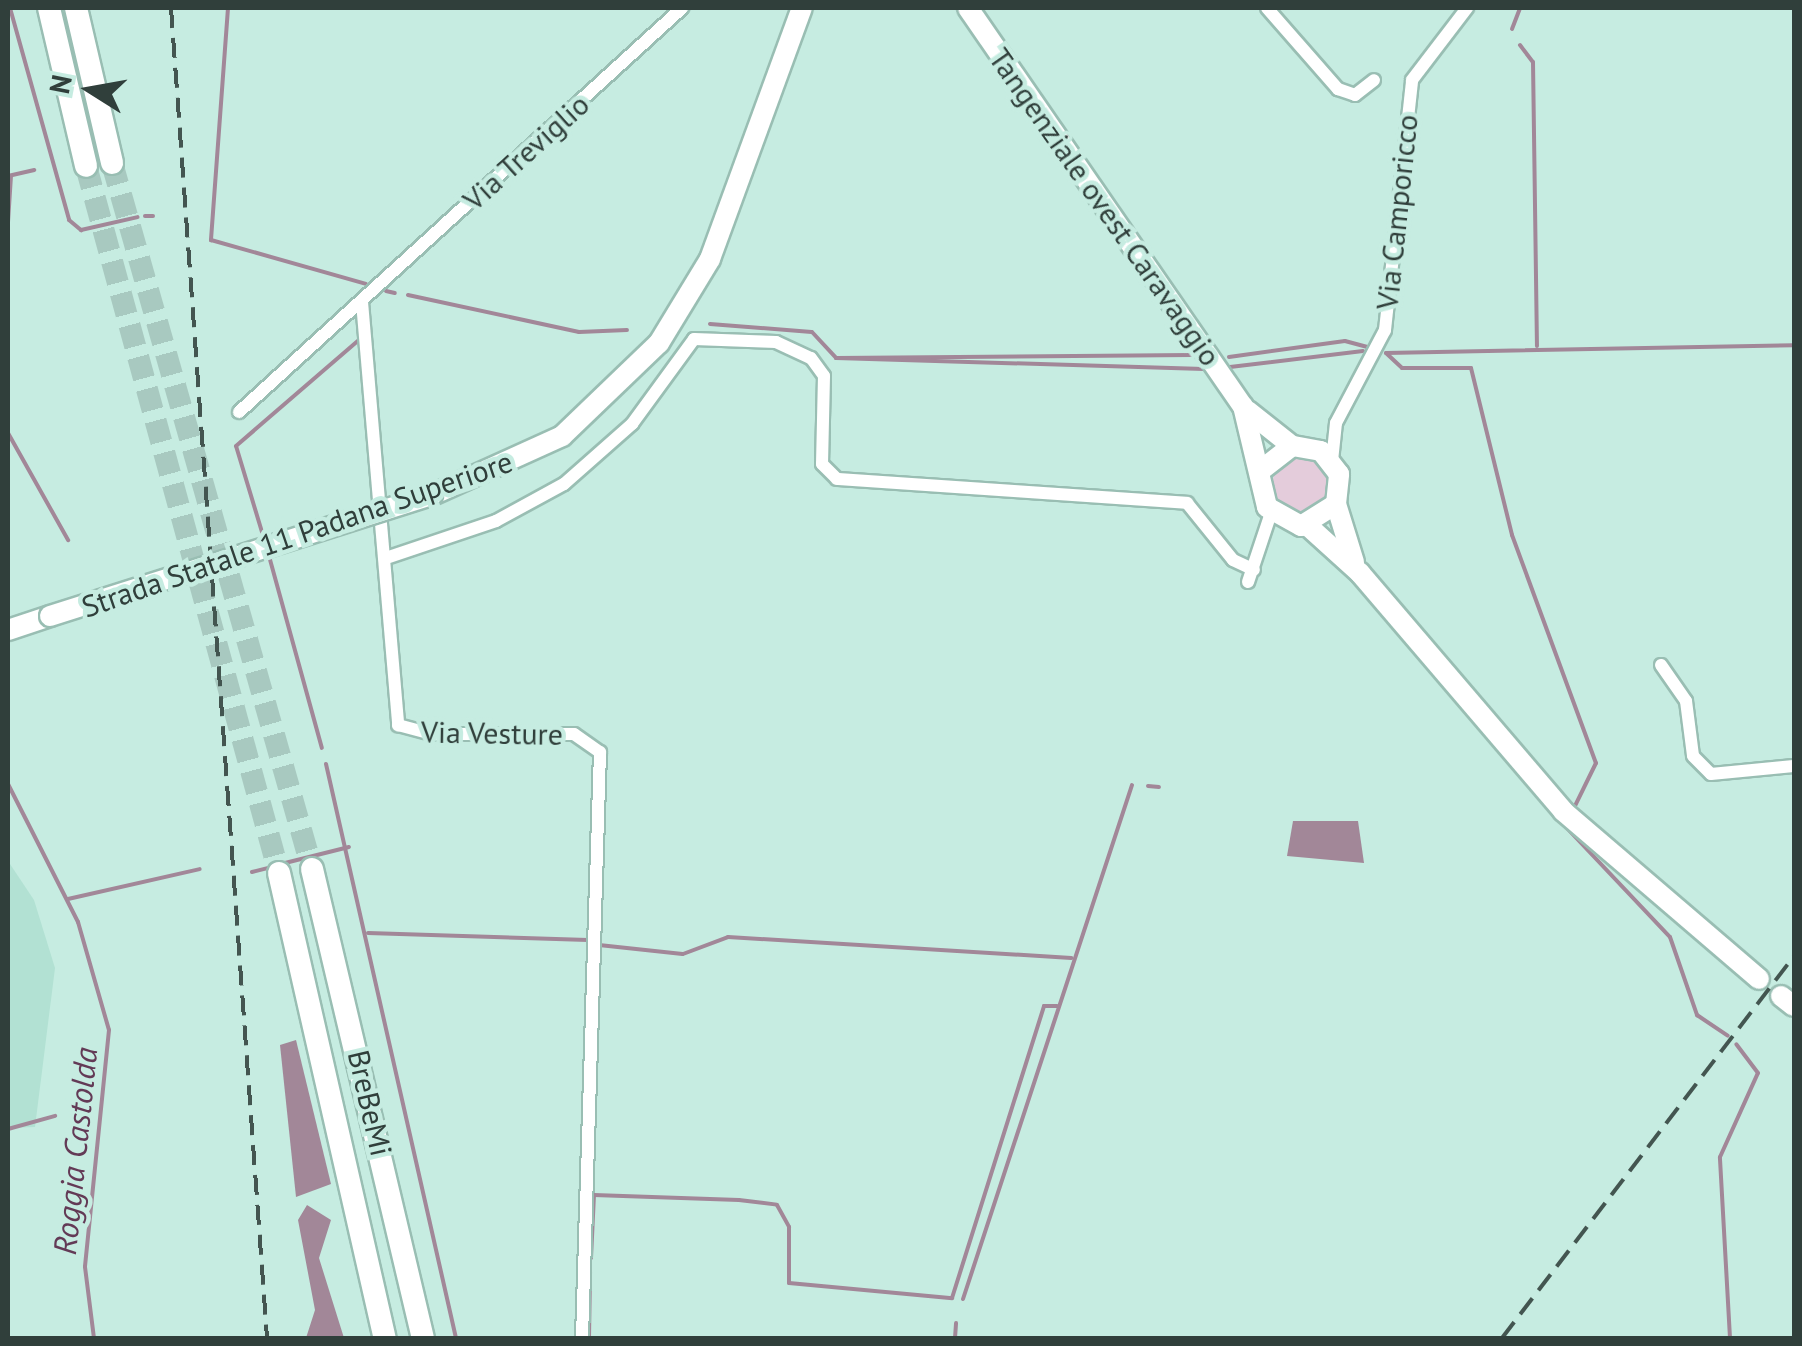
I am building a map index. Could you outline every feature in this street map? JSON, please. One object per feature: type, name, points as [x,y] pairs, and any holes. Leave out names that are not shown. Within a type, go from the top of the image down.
[{"type":"highway","points":[[49,8],[86,166]]},
{"type":"highway","points":[[76,8],[112,163]]},
{"type":"highway","name":"BreBeMi","points":[[312,868],[423,1338]]},
{"type":"highway","name":"BreBeMi","points":[[279,874],[386,1338]]},
{"type":"main road","name":"Strada Statale 11 Padana Superiore","points":[[8,630],[432,495],[562,436],[659,343],[710,259],[802,8]]},
{"type":"main road","name":"Tangenziale ovest Caravaggio","points":[[968,8],[1243,406],[1264,468],[1271,513]]},
{"type":"main road","name":"Tangenziale ovest Caravaggio","points":[[1243,406],[1299,446],[1332,461]]},
{"type":"main road","points":[[1264,468],[1299,446]]},
{"type":"main road","points":[[1332,461],[1336,504],[1360,573]]},
{"type":"main road","points":[[1301,526],[1336,504]]},
{"type":"main road","points":[[1271,513],[1301,526],[1360,573],[1563,811],[1760,978]]},
{"type":"street","name":"Via Treviglio","points":[[239,412],[682,8]]},
{"type":"street","points":[[1266,8],[1338,89],[1355,95],[1374,80]]},
{"type":"street","name":"Via Camporicco","points":[[1332,461],[1336,423],[1385,330],[1412,80],[1467,8]]},
{"type":"street","name":"Via Vesture","points":[[366,298],[389,557],[398,726],[432,734],[574,734],[600,752],[582,1338]]},
{"type":"street","points":[[389,557],[496,521],[564,484],[632,424],[694,339],[776,342],[811,358],[824,376],[822,464],[837,480],[1191,504],[1232,560],[1251,576],[1265,549],[1271,513]]},
{"type":"street","name":"Via Camporicco","points":[[1299,446],[1336,423]]},
{"type":"street","points":[[1265,549],[1301,526]]},
{"type":"street","points":[[1661,664],[1686,701],[1693,756],[1711,774],[1794,766]]},
{"type":"shaded area","points":[[1301,457],[1322,465],[1330,486],[1322,507],[1301,515],[1280,507],[1272,486],[1280,465]]},
{"type":"shaded area","points":[[1293,821],[1358,821],[1364,863],[1287,856]]},
{"type":"shaded area","points":[[8,861],[34,900],[55,968],[35,1127],[8,1128]]},
{"type":"shaded area","points":[[296,1040],[331,1184],[296,1197],[280,1045]]},
{"type":"shaded area","points":[[307,1205],[331,1220],[319,1258],[344,1338],[306,1338],[315,1310],[298,1220]]},
{"type":"waterway","points":[[10,8],[69,220],[81,230],[138,217]]},
{"type":"waterway","points":[[228,8],[211,240],[366,284]]},
{"type":"waterway","points":[[1512,29],[1520,8]]},
{"type":"waterway","points":[[1520,45],[1533,62],[1537,346]]},
{"type":"waterway","points":[[8,176],[34,170]]},
{"type":"waterway","points":[[8,222],[11,176]]},
{"type":"waterway","points":[[145,216],[153,216]]},
{"type":"waterway","points":[[386,291],[395,293]]},
{"type":"waterway","points":[[408,295],[579,332],[627,330]]},
{"type":"waterway","points":[[710,324],[812,332],[836,358],[1191,355]]},
{"type":"waterway","points":[[265,542],[236,446],[361,338]]},
{"type":"waterway","points":[[1229,357],[1345,341],[1372,348]]},
{"type":"waterway","points":[[1386,353],[1794,345]]},
{"type":"waterway","points":[[1230,367],[1363,351]]},
{"type":"waterway","points":[[1386,353],[1402,368],[1471,368],[1512,535],[1596,763],[1574,808]]},
{"type":"waterway","points":[[836,358],[1204,369]]},
{"type":"waterway","points":[[8,433],[68,540]]},
{"type":"waterway","points":[[269,556],[322,748]]},
{"type":"waterway","points":[[326,764],[456,1338]]},
{"type":"waterway","name":"Roggia Castolda","points":[[8,784],[78,922],[109,1030],[85,1267],[94,1338]]},
{"type":"waterway","points":[[963,1299],[1132,785]]},
{"type":"waterway","points":[[1148,786],[1159,787]]},
{"type":"waterway","points":[[1564,825],[1670,937],[1697,1015],[1728,1036]]},
{"type":"waterway","points":[[281,864],[349,847]]},
{"type":"waterway","points":[[252,872],[272,867]]},
{"type":"waterway","points":[[68,899],[200,869]]},
{"type":"waterway","points":[[368,933],[588,940]]},
{"type":"waterway","points":[[599,945],[683,954],[728,937],[1071,958]]},
{"type":"waterway","points":[[591,1258],[594,1195],[739,1200],[777,1205],[789,1227],[789,1283],[952,1298],[1044,1006],[1057,1006]]},
{"type":"waterway","points":[[1730,1338],[1720,1157],[1758,1073],[1736,1044]]},
{"type":"waterway","points":[[8,1129],[55,1116]]},
{"type":"waterway","points":[[589,1338],[590,1272]]},
{"type":"waterway","points":[[955,1338],[956,1323]]},
{"type":"tunnel","points":[[112,163],[312,869]]},
{"type":"tunnel","points":[[86,166],[279,873]]},
{"type":"railway","points":[[171,8],[267,1338]]},
{"type":"railway","points":[[1502,1338],[1794,956]]}]
